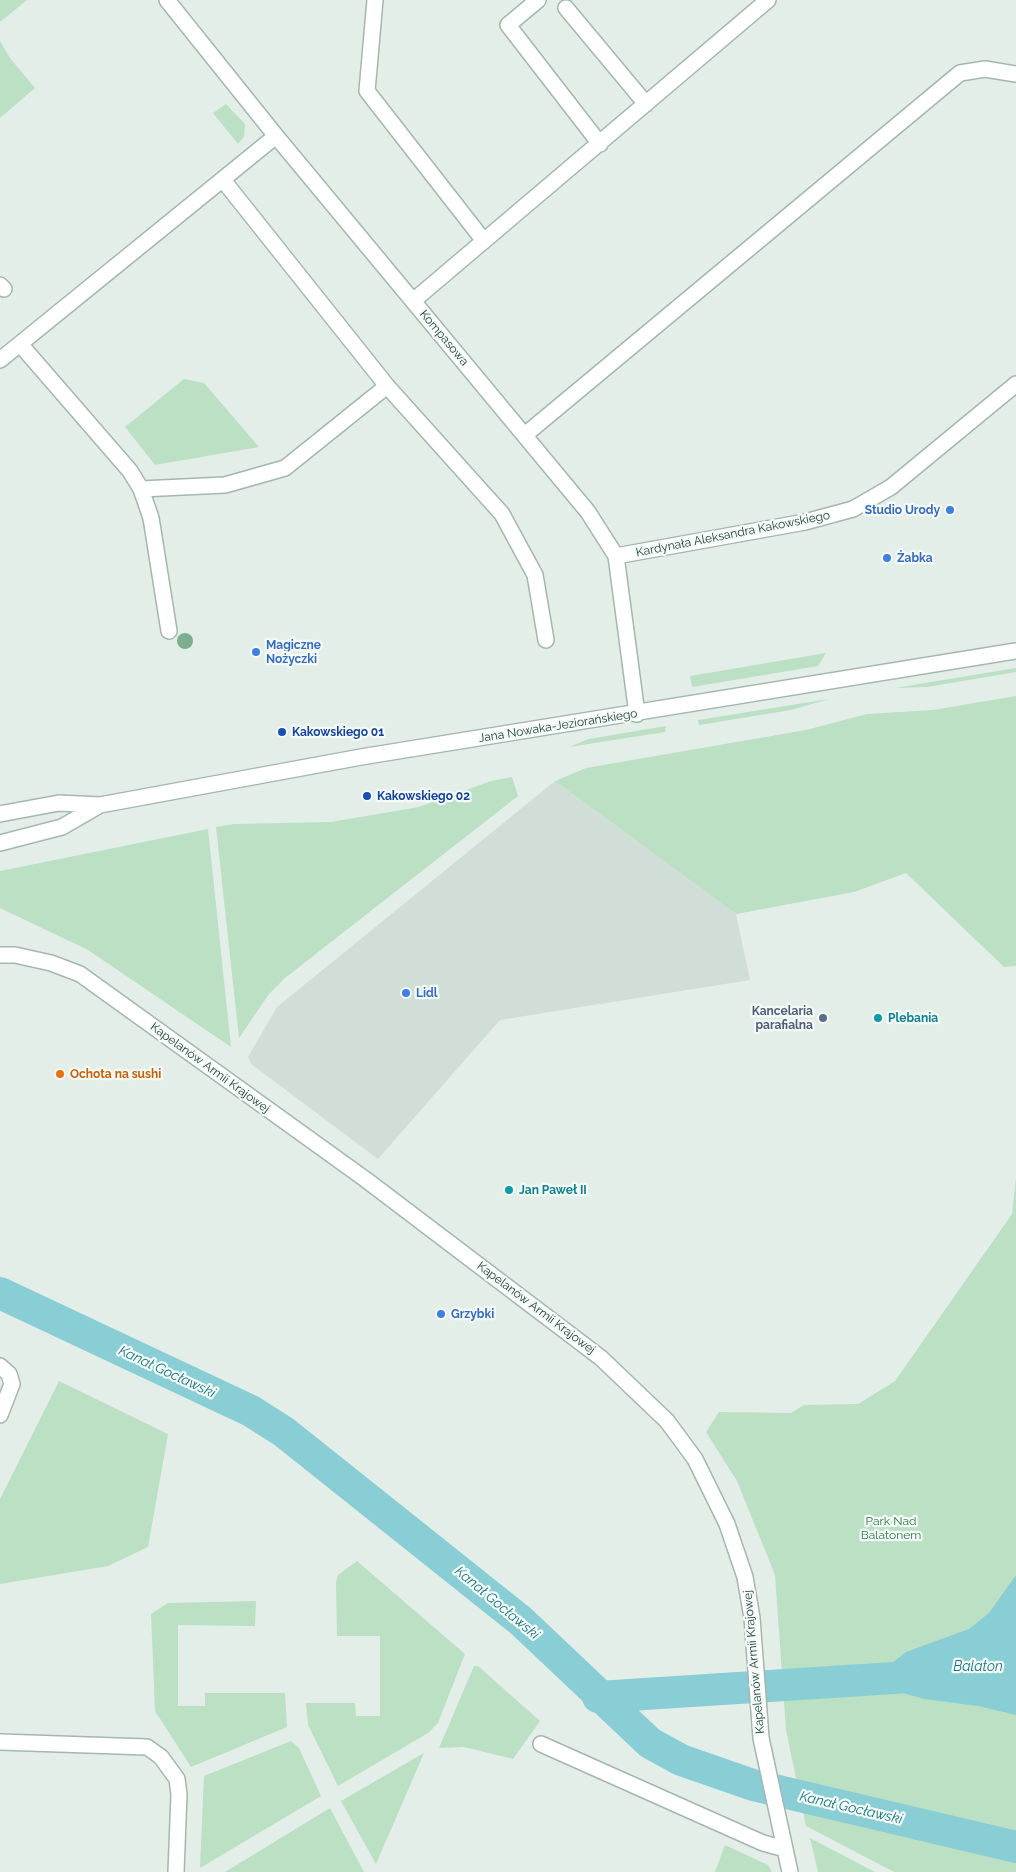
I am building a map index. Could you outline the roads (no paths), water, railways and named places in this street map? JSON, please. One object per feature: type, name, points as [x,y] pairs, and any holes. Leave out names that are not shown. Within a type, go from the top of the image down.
[{"type":"street","name":"Kompasowa","points":[[167,0],[276,136],[526,434],[588,512],[616,556],[637,714]]},
{"type":"street","points":[[375,0],[368,91],[484,241]]},
{"type":"street","points":[[538,0],[508,25],[600,144]]},
{"type":"street","points":[[413,301],[768,0]]},
{"type":"street","points":[[566,8],[646,104]]},
{"type":"street","points":[[526,434],[960,73],[985,68],[1016,74]]},
{"type":"street","points":[[0,360],[276,136]]},
{"type":"street","points":[[223,180],[387,386],[502,514],[536,574],[546,640]]},
{"type":"street","points":[[20,344],[130,471],[141,489],[151,518],[169,631]]},
{"type":"street","name":"Kardynała Aleksandra Kakowskiego","points":[[616,556],[805,522],[853,509],[891,487],[1016,384]]},
{"type":"street","points":[[141,489],[225,484],[286,468],[387,386]]},
{"type":"street","name":"Jana Nowaka-Jeziorańskiego","points":[[0,814],[59,803],[100,805],[361,757],[637,714],[1016,651]]},
{"type":"street","name":"Jana Nowaka-Jeziorańskiego","points":[[0,843],[62,827],[100,805]]},
{"type":"street","name":"Kapelanów Armii Krajowej","points":[[0,955],[15,955],[51,962],[80,974],[374,1186],[601,1358],[636,1389],[667,1422],[695,1459],[727,1524],[746,1577],[766,1766],[790,1872]]},
{"type":"street","points":[[0,1366],[9,1374],[12,1384],[0,1416]]},
{"type":"street","points":[[0,1742],[147,1747],[161,1757],[178,1787],[176,1872]]},
{"type":"street","points":[[541,1744],[763,1843],[785,1849]]},
{"type":"water","name":"Balaton","points":[[1016,1575],[1016,1715],[978,1706],[924,1699],[882,1687],[882,1671],[906,1652],[969,1629],[989,1613]]},
{"type":"waterway","name":"Kanał Gocławski","points":[[0,1293],[251,1411],[284,1432],[521,1621],[650,1743],[681,1760],[753,1785],[1016,1847]]},
{"type":"waterway","points":[[598,1697],[925,1676]]},
{"type":"place","name":"Studio Urody","points":[[950,510]]},
{"type":"place","name":"Żabka","points":[[887,558]]},
{"type":"place","name":"Magiczne Nożyczki","points":[[256,652]]},
{"type":"place","name":"Kakowskiego 01","points":[[282,732]]},
{"type":"place","name":"Kakowskiego 02","points":[[367,796]]},
{"type":"place","name":"Lidl","points":[[406,993]]},
{"type":"place","name":"Kancelaria parafialna","points":[[823,1018]]},
{"type":"place","name":"Plebania","points":[[878,1018]]},
{"type":"place","name":"Ochota na sushi","points":[[60,1074]]},
{"type":"place","name":"Jan Paweł II","points":[[509,1190]]},
{"type":"place","name":"Grzybki","points":[[441,1314]]},
{"type":"park label","name":"Park Nad Balatonem","points":[[891,1528]]}]
